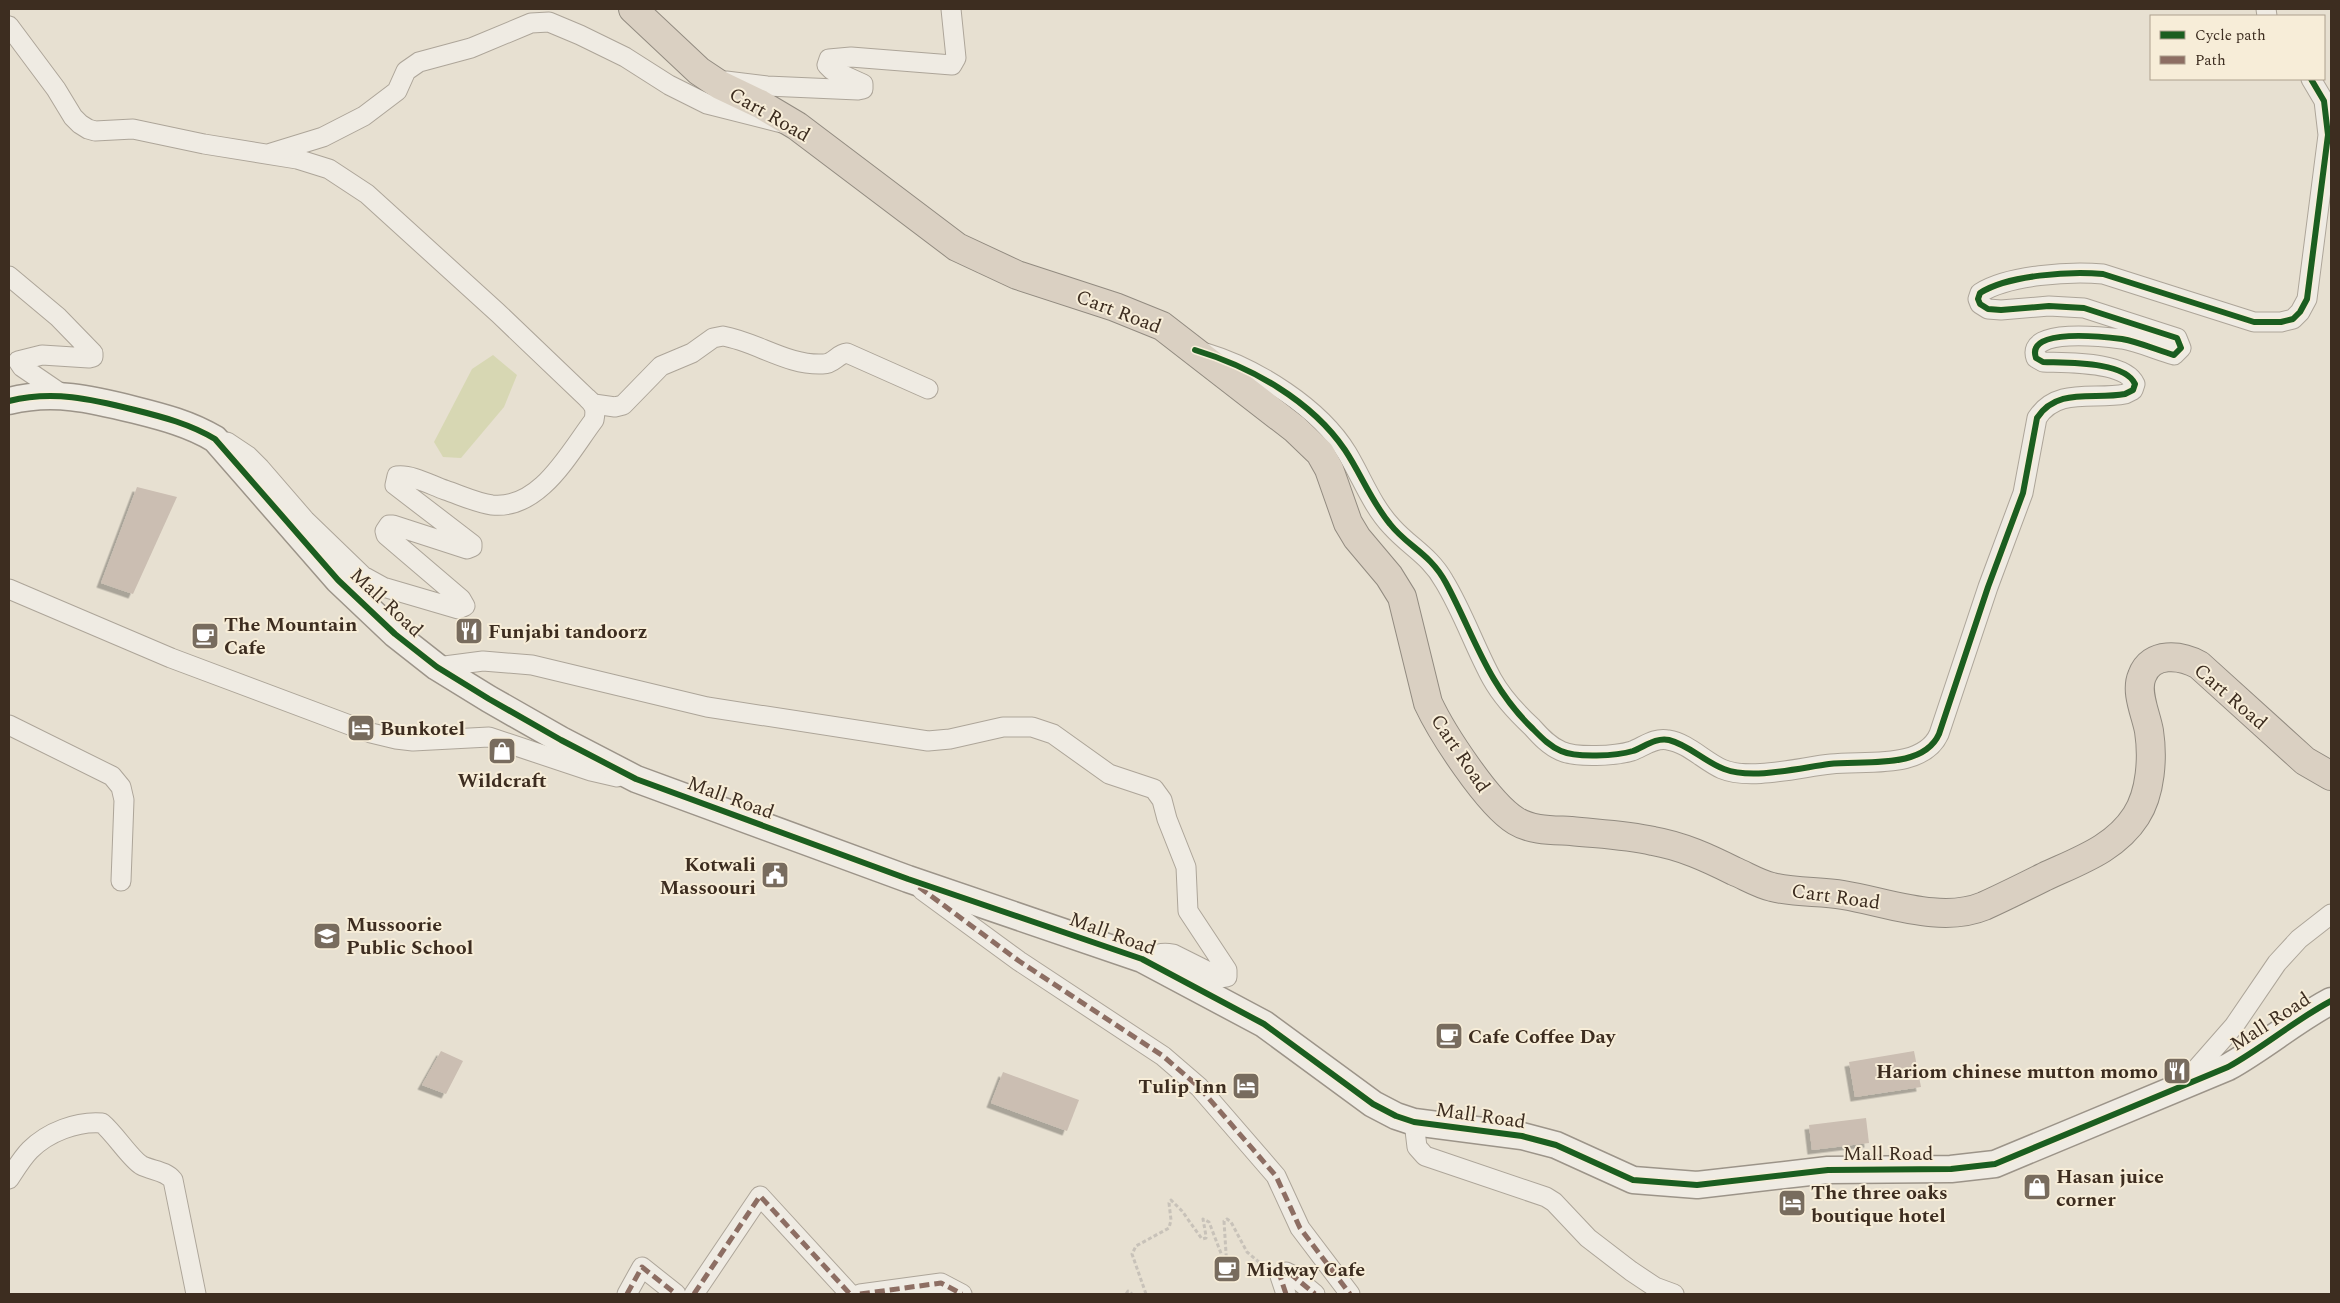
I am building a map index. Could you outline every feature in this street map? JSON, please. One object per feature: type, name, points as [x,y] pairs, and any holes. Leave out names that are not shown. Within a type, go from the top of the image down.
[{"type":"highway","name":"Cart Road","points":[[634,9],[712,80],[797,126],[957,247],[1017,275],[1145,318],[1162,326],[1295,429],[1320,454],[1329,469],[1348,523],[1356,538],[1390,576],[1402,597],[1428,703],[1434,716],[1458,755],[1499,806],[1516,821],[1526,826],[1631,837],[1671,844],[1695,852],[1772,887],[1841,895],[1940,914],[1974,910],[2102,850],[2125,831],[2138,813],[2147,787],[2151,764],[2149,732],[2140,694],[2141,676],[2148,665],[2160,659],[2174,657],[2187,658],[2199,665],[2305,761],[2331,776]]},
{"type":"street","points":[[712,80],[767,86],[858,90],[863,89],[863,84],[828,67],[829,59],[850,57],[952,65],[956,58],[951,9]]},
{"type":"street","points":[[265,154],[323,136],[364,116],[397,91],[406,71],[419,62],[470,48],[531,23],[540,22],[549,22],[625,57],[669,85],[707,104],[753,117],[797,126]]},
{"type":"street","points":[[9,26],[56,89],[73,116],[88,129],[95,131],[133,129],[204,144],[297,158],[317,164],[344,177],[367,194],[498,313],[594,404],[596,412],[594,420],[553,476],[530,496],[514,504],[490,505],[412,479],[401,476],[395,479],[395,485],[472,544],[472,547],[467,549],[393,525],[389,525],[385,531],[386,535],[462,599],[465,606],[458,609],[383,587],[363,576],[305,520],[248,456],[236,447],[215,439]]},
{"type":"street","points":[[1195,350],[1226,359],[1259,376],[1294,400],[1333,433],[1346,452],[1376,506],[1387,520],[1426,556],[1440,572],[1493,681],[1522,718],[1545,741],[1562,752],[1586,755],[1618,754],[1635,750],[1655,741],[1667,739],[1722,769],[1745,774],[1837,763],[1890,761],[1920,755],[1935,744],[1988,587],[2023,493],[2037,418],[2049,404],[2060,399],[2125,394],[2133,390],[2135,384],[2133,378],[2126,373],[2095,364],[2043,362],[2036,358],[2035,348],[2038,343],[2048,338],[2080,336],[2123,340],[2174,355],[2181,348],[2177,338],[2084,308],[2049,306],[2001,310],[1988,309],[1980,304],[1978,298],[1980,293],[1996,286],[2028,279],[2091,273],[2103,274],[2254,322],[2281,322],[2293,319],[2300,312],[2306,299],[2328,135],[2324,101],[2312,80]]},
{"type":"street","points":[[9,276],[58,316],[93,353],[93,357],[89,358],[42,355],[18,361],[22,367],[66,397]]},
{"type":"street","points":[[594,404],[615,408],[623,405],[661,366],[692,353],[713,338],[723,336],[782,357],[818,364],[834,362],[842,354],[847,353],[928,389]]},
{"type":"street","name":"Mall Road","points":[[9,401],[29,396],[86,397],[168,418],[198,429],[215,439],[338,580],[395,634],[437,667],[553,736],[636,779],[908,879],[1145,960],[1264,1024],[1373,1104],[1396,1116],[1414,1122],[1522,1136],[1556,1145],[1633,1180],[1698,1186],[1828,1170],[1951,1169],[1995,1164],[2228,1067],[2259,1050],[2299,1020],[2331,1001]]},
{"type":"street","points":[[9,589],[171,658],[371,733],[413,741],[489,737],[591,771],[636,779]]},
{"type":"street","points":[[437,667],[483,661],[532,665],[706,707],[921,740],[950,739],[1003,727],[1018,726],[1054,734],[1103,770],[1117,777],[1147,785],[1159,793],[1186,867],[1188,911],[1228,974],[1227,977],[1221,978],[1174,954],[1165,952],[1158,953],[1145,960]]},
{"type":"street","points":[[9,725],[112,776],[121,787],[124,800],[121,881]]},
{"type":"street","points":[[908,879],[1019,961],[1163,1056],[1199,1087],[1276,1176],[1300,1228],[1350,1294]]},
{"type":"street","points":[[2180,1088],[2234,1026],[2277,963],[2300,939],[2331,914]]},
{"type":"street","points":[[1414,1122],[1417,1147],[1425,1156],[1546,1197],[1554,1202],[1588,1238],[1631,1271],[1655,1287],[1674,1294]]},
{"type":"street","points":[[9,1179],[30,1150],[48,1137],[77,1123],[102,1123],[119,1139],[138,1163],[165,1173],[173,1180],[196,1294]]},
{"type":"street","points":[[694,1294],[760,1196],[850,1294]]},
{"type":"street","points":[[627,1294],[642,1267],[676,1294]]},
{"type":"street","points":[[1286,1294],[1280,1276],[1286,1272],[1315,1294]]},
{"type":"street","points":[[860,1294],[941,1283],[962,1294]]},
{"type":"path","points":[[1146,1294],[1132,1254],[1136,1246],[1168,1228],[1171,1220],[1169,1203],[1171,1200],[1182,1211],[1202,1238],[1206,1238],[1203,1219],[1209,1222],[1227,1269],[1224,1221],[1227,1219],[1252,1257],[1280,1276]]},
{"type":"path","points":[[1126,1294],[1128,1291],[1132,1294]]},
{"type":"green space","points":[[493,355],[517,375],[504,407],[461,458],[443,457],[434,442],[472,369]]},
{"type":"building","points":[[137,487],[177,497],[133,594],[101,583]]},
{"type":"building","points":[[441,1051],[463,1061],[446,1094],[422,1085]]},
{"type":"building","points":[[1914,1051],[1921,1087],[1855,1097],[1849,1062]]},
{"type":"building","points":[[1003,1072],[1079,1100],[1067,1131],[991,1103]]},
{"type":"building","points":[[1866,1118],[1869,1143],[1812,1150],[1809,1125]]},
{"type":"marked path","points":[[919,887],[1019,961],[1163,1056],[1199,1087],[1276,1176],[1300,1228],[1350,1294]]},
{"type":"marked path","points":[[694,1294],[760,1196],[850,1294]]},
{"type":"marked path","points":[[627,1294],[642,1267],[676,1294]]},
{"type":"marked path","points":[[1286,1294],[1280,1276],[1286,1272],[1315,1294]]},
{"type":"marked path","points":[[860,1294],[941,1283],[962,1294]]},
{"type":"cycle path","points":[[1195,350],[1237,366],[1278,388],[1297,401],[1331,432],[1345,450],[1377,506],[1390,524],[1404,539],[1426,557],[1440,573],[1482,658],[1503,694],[1531,727],[1557,749],[1576,755],[1607,755],[1626,753],[1664,739],[1676,742],[1724,769],[1748,773],[1776,772],[1829,764],[1891,761],[1906,758],[1920,753],[1931,745],[1939,734],[1988,587],[2023,493],[2037,418],[2045,408],[2065,398],[2125,394],[2133,390],[2135,384],[2129,376],[2108,367],[2080,363],[2043,362],[2036,358],[2036,348],[2043,342],[2069,336],[2128,340],[2174,355],[2181,348],[2177,338],[2084,308],[2049,306],[2001,310],[1988,309],[1980,304],[1978,299],[1980,293],[2006,282],[2023,278],[2074,273],[2103,274],[2254,322],[2281,322],[2293,319],[2300,312],[2307,299],[2328,135],[2324,101],[2312,80]]},
{"type":"cycle path","points":[[9,401],[41,396],[87,399],[166,418],[196,429],[215,439],[338,580],[395,634],[437,667],[489,699],[561,740],[636,779],[908,879],[1142,959],[1264,1024],[1373,1104],[1396,1116],[1414,1122],[1522,1136],[1556,1145],[1633,1180],[1697,1185],[1828,1170],[1951,1169],[1995,1164],[2228,1067],[2331,1001]]},
{"type":"place","name":"Funjabi tandoorz","points":[[469,631]]},
{"type":"place","name":"The Mountain Cafe","points":[[205,636]]},
{"type":"place","name":"Bunkotel","points":[[361,728]]},
{"type":"place","name":"Wildcraft","points":[[502,751]]},
{"type":"place","name":"Kotwali Massoouri","points":[[775,875]]},
{"type":"place","name":"Mussoorie Public School","points":[[327,936]]},
{"type":"place","name":"Cafe Coffee Day","points":[[1449,1036]]},
{"type":"place","name":"Hariom chinese mutton momo","points":[[2177,1071]]},
{"type":"place","name":"Tulip Inn","points":[[1246,1086]]},
{"type":"place","name":"Hasan juice corner","points":[[2037,1187]]},
{"type":"place","name":"The three oaks boutique hotel","points":[[1792,1203]]},
{"type":"place","name":"Midway Cafe","points":[[1227,1269]]}]
